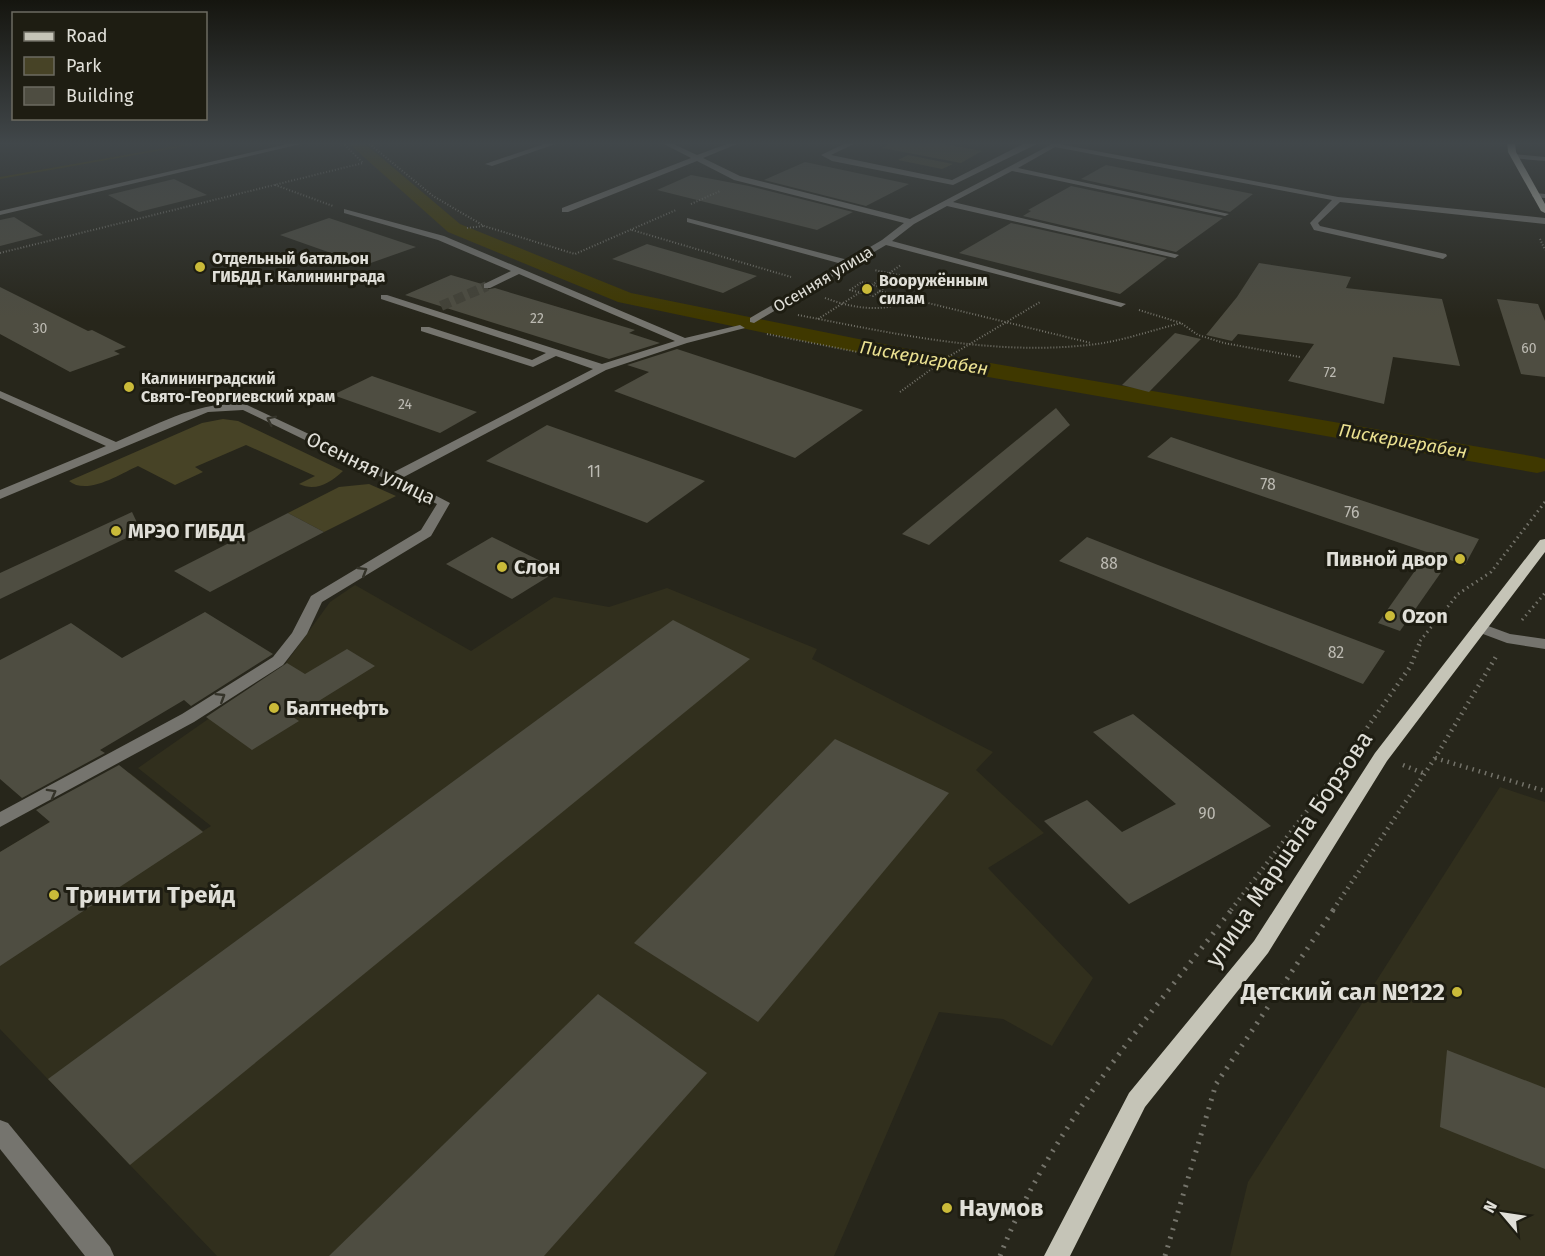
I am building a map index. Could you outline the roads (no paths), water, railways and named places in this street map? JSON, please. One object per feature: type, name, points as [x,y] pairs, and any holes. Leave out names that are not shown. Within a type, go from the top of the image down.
[{"type":"main road","name":"улица Маршала Борзова","points":[[1057,1256],[1137,1100],[1261,947],[1381,757],[1545,543]]},
{"type":"street","points":[[0,213],[53,201]]},
{"type":"street","points":[[565,210],[588,201]]},
{"type":"street","points":[[827,201],[911,222]]},
{"type":"street","name":"Осенняя улица","points":[[754,320],[885,242],[911,222],[950,201]]},
{"type":"street","points":[[1163,201],[1225,214]]},
{"type":"street","points":[[1336,201],[1314,223],[1317,228],[1443,256]]},
{"type":"street","name":"Осенняя улица","points":[[1353,201],[1545,221]]},
{"type":"street","points":[[945,203],[1175,255]]},
{"type":"street","points":[[347,211],[441,238],[684,341]]},
{"type":"street","points":[[690,220],[848,263]]},
{"type":"street","points":[[885,242],[1121,304]]},
{"type":"street","points":[[486,286],[517,272]]},
{"type":"street","points":[[384,297],[602,368]]},
{"type":"street","points":[[429,311],[441,306]]},
{"type":"street","points":[[392,478],[602,368],[684,341],[740,328]]},
{"type":"street","points":[[424,329],[533,364],[556,352]]},
{"type":"street","points":[[0,394],[115,446]]},
{"type":"street","name":"Осенняя улица","points":[[0,495],[205,409],[224,405],[245,407],[444,503],[426,532],[316,599],[299,634],[278,661],[188,718],[0,820]]},
{"type":"street","points":[[1480,628],[1507,638],[1545,644]]},
{"type":"street","points":[[0,1131],[101,1256]]},
{"type":"waterway","name":"Пискериграбен","points":[[422,201],[454,228],[625,298],[903,355],[1537,465]]},
{"type":"tunnel","points":[[441,306],[487,286]]},
{"type":"place","name":"Отдельный батальон ГИБДД г. Калининграда","points":[[200,267]]},
{"type":"place","name":"Вооружённым силам","points":[[867,289]]},
{"type":"place","name":"Калининградский Свято-Георгиевский храм","points":[[129,387]]},
{"type":"place","name":"МРЭО ГИБДД","points":[[116,531]]},
{"type":"place","name":"Пивной двор","points":[[1460,559]]},
{"type":"place","name":"Слон","points":[[502,567]]},
{"type":"place","name":"Ozon","points":[[1390,616]]},
{"type":"place","name":"Балтнефть","points":[[274,708]]},
{"type":"place","name":"Тринити Трейд","points":[[54,895]]},
{"type":"place","name":"Детский сал №122","points":[[1457,992]]},
{"type":"place","name":"Наумов","points":[[947,1208]]}]
